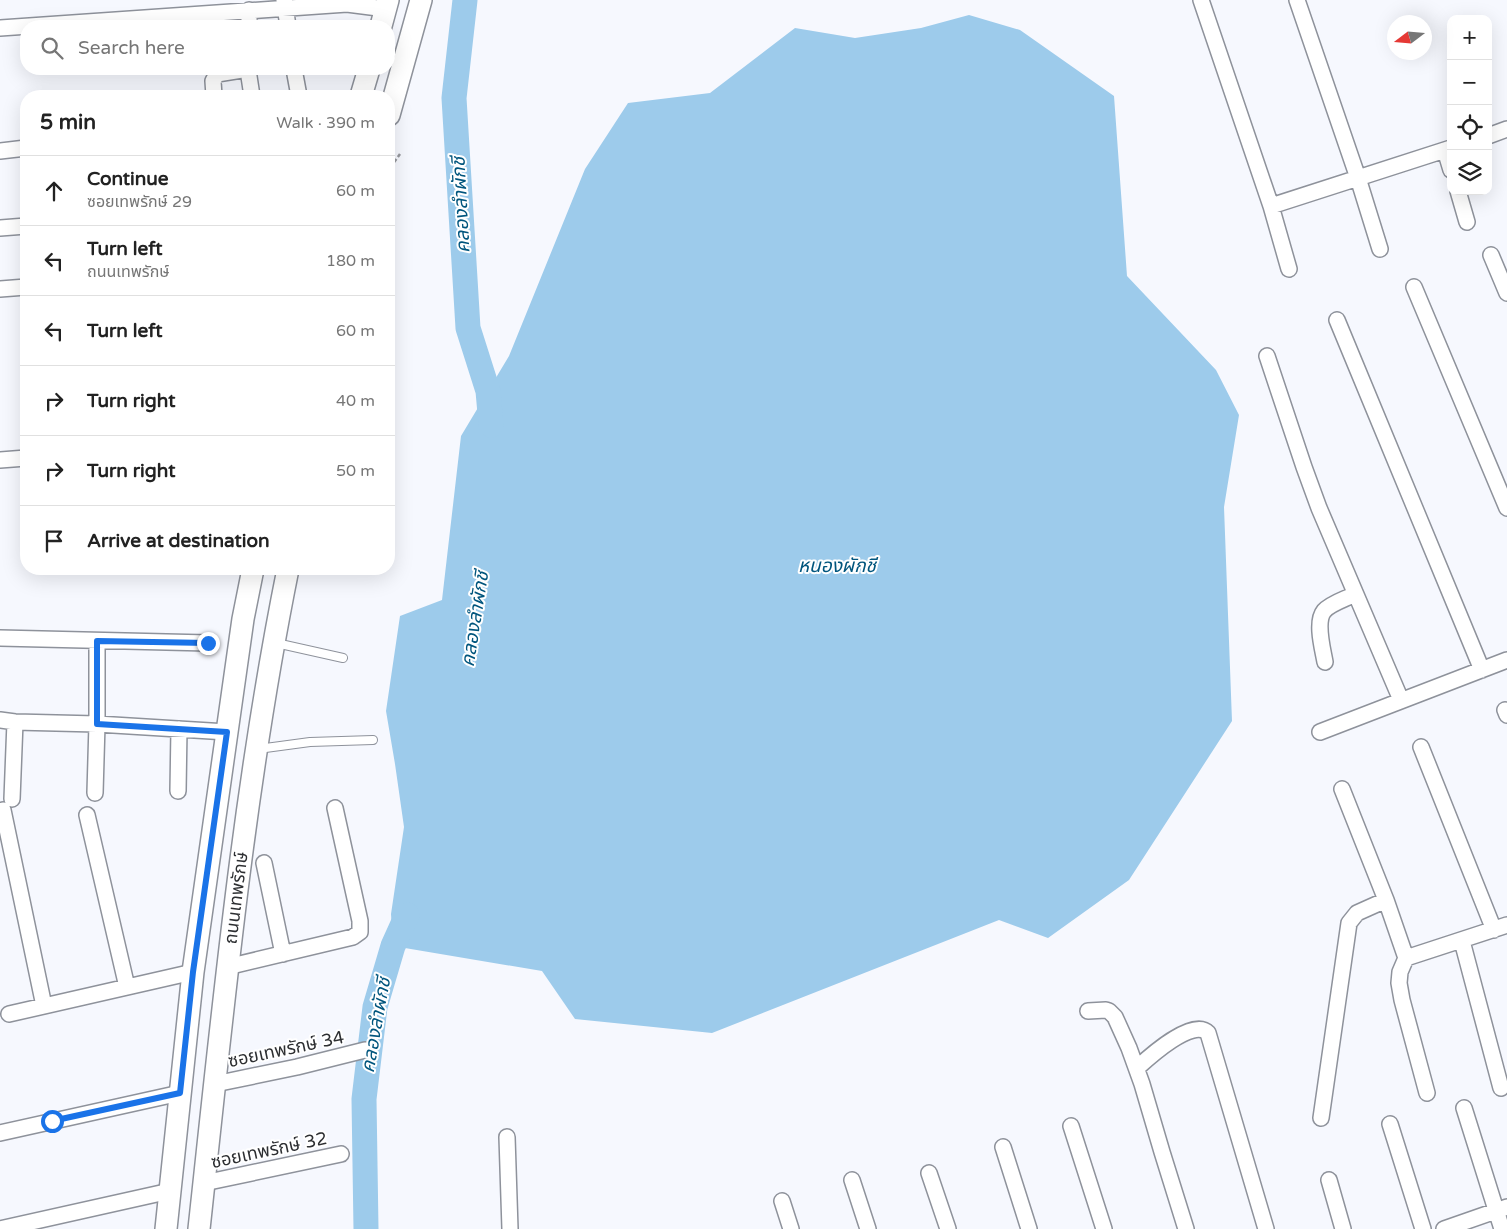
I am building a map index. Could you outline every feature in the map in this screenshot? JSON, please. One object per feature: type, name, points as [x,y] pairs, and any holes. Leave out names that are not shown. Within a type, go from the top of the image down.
[{"type":"main road","points":[[395,93],[421,0]]},
{"type":"main road","points":[[363,90],[367,75]]},
{"type":"main road","name":"ถนนเทพรักษ์","points":[[166,1229],[193,972],[239,649],[252,575]]},
{"type":"main road","name":"ถนนเทพรักษ์","points":[[199,1229],[227,967],[249,790],[287,575]]},
{"type":"main road","points":[[246,606],[249,614],[256,618],[274,615],[280,606]]},
{"type":"main road","points":[[239,649],[251,643],[259,645],[266,652],[270,666]]},
{"type":"street","points":[[1201,0],[1270,206],[1289,269]]},
{"type":"street","points":[[1297,0],[1358,178],[1380,249]]},
{"type":"street","points":[[284,4],[287,20]]},
{"type":"street","points":[[111,20],[249,10],[284,4],[347,4],[385,12]]},
{"type":"street","points":[[249,10],[249,20]]},
{"type":"street","points":[[0,28],[20,27]]},
{"type":"street","points":[[214,90],[213,81],[216,75]]},
{"type":"street","points":[[249,75],[251,90]]},
{"type":"street","points":[[295,75],[298,90]]},
{"type":"street","points":[[1492,135],[1507,129]]},
{"type":"street","points":[[0,151],[20,149]]},
{"type":"street","points":[[1270,206],[1447,149]]},
{"type":"street","points":[[1459,195],[1468,222]]},
{"type":"street","points":[[0,228],[20,226]]},
{"type":"street","points":[[1491,256],[1507,293]]},
{"type":"street","points":[[0,289],[20,287]]},
{"type":"street","points":[[1414,287],[1507,508]]},
{"type":"street","points":[[1337,320],[1482,670]]},
{"type":"street","points":[[1267,356],[1304,467],[1355,594],[1401,700]]},
{"type":"street","points":[[0,460],[20,458]]},
{"type":"street","points":[[1325,662],[1320,633],[1321,618],[1324,611],[1355,594]]},
{"type":"street","points":[[0,638],[208,643]]},
{"type":"street","points":[[95,793],[97,641]]},
{"type":"street","points":[[1320,732],[1507,660]]},
{"type":"street","points":[[44,1006],[8,805],[8,721],[227,732]]},
{"type":"street","points":[[178,791],[179,729]]},
{"type":"street","points":[[1406,958],[1500,927],[1421,747]]},
{"type":"street","points":[[1342,788],[1386,900],[1406,958],[1400,972],[1402,1000],[1427,1093]]},
{"type":"street","points":[[227,967],[353,937],[360,932],[360,921],[335,808]]},
{"type":"street","points":[[87,815],[126,987]]},
{"type":"street","points":[[264,863],[283,954]]},
{"type":"street","points":[[1321,1118],[1350,923],[1357,913],[1386,900]]},
{"type":"street","points":[[1462,941],[1501,1088]]},
{"type":"street","points":[[9,1014],[193,972]]},
{"type":"street","points":[[1088,1011],[1106,1010],[1115,1016],[1137,1068],[1186,1229]]},
{"type":"street","points":[[1137,1068],[1173,1039],[1200,1028],[1208,1034],[1266,1229]]},
{"type":"street","name":"ซอยเทพรักษ์ 34","points":[[214,1084],[365,1050]]},
{"type":"street","points":[[0,1133],[180,1093]]},
{"type":"street","points":[[1464,1108],[1502,1209],[1502,1229]]},
{"type":"street","points":[[1390,1124],[1423,1229]]},
{"type":"street","points":[[1071,1126],[1104,1229]]},
{"type":"street","points":[[508,1137],[510,1229]]},
{"type":"street","points":[[1003,1147],[1029,1229]]},
{"type":"street","name":"ซอยเทพรักษ์ 32","points":[[204,1183],[341,1154]]},
{"type":"street","points":[[929,1173],[948,1229]]},
{"type":"street","points":[[852,1180],[868,1229]]},
{"type":"street","points":[[1329,1180],[1343,1229]]},
{"type":"street","points":[[0,1229],[170,1191]]},
{"type":"street","points":[[782,1201],[791,1229]]},
{"type":"street","points":[[1444,1229],[1502,1209]]},
{"type":"lane","points":[[274,643],[343,658]]},
{"type":"lane","points":[[256,749],[310,742],[373,740]]},
{"type":"path","points":[[395,161],[400,154]]},
{"type":"water","name":"หนองผักชี","points":[[969,15],[1020,30],[1114,96],[1127,276],[1216,370],[1239,415],[1224,507],[1232,721],[1129,880],[1048,938],[999,920],[712,1033],[575,1019],[542,971],[393,946],[391,914],[404,827],[386,711],[400,616],[442,600],[461,436],[509,356],[585,169],[628,103],[710,93],[795,28],[855,38],[921,28]]},
{"type":"waterway","name":"คลองลำผักชี","points":[[465,0],[454,98],[468,328],[488,391],[491,425]]},
{"type":"waterway","name":"คลองลำผักชี","points":[[366,1229],[364,1099],[375,1007],[393,946],[407,915]]},
{"type":"route","points":[[52,1121],[180,1093],[193,972],[227,732],[97,724],[97,641],[208,643]]}]
